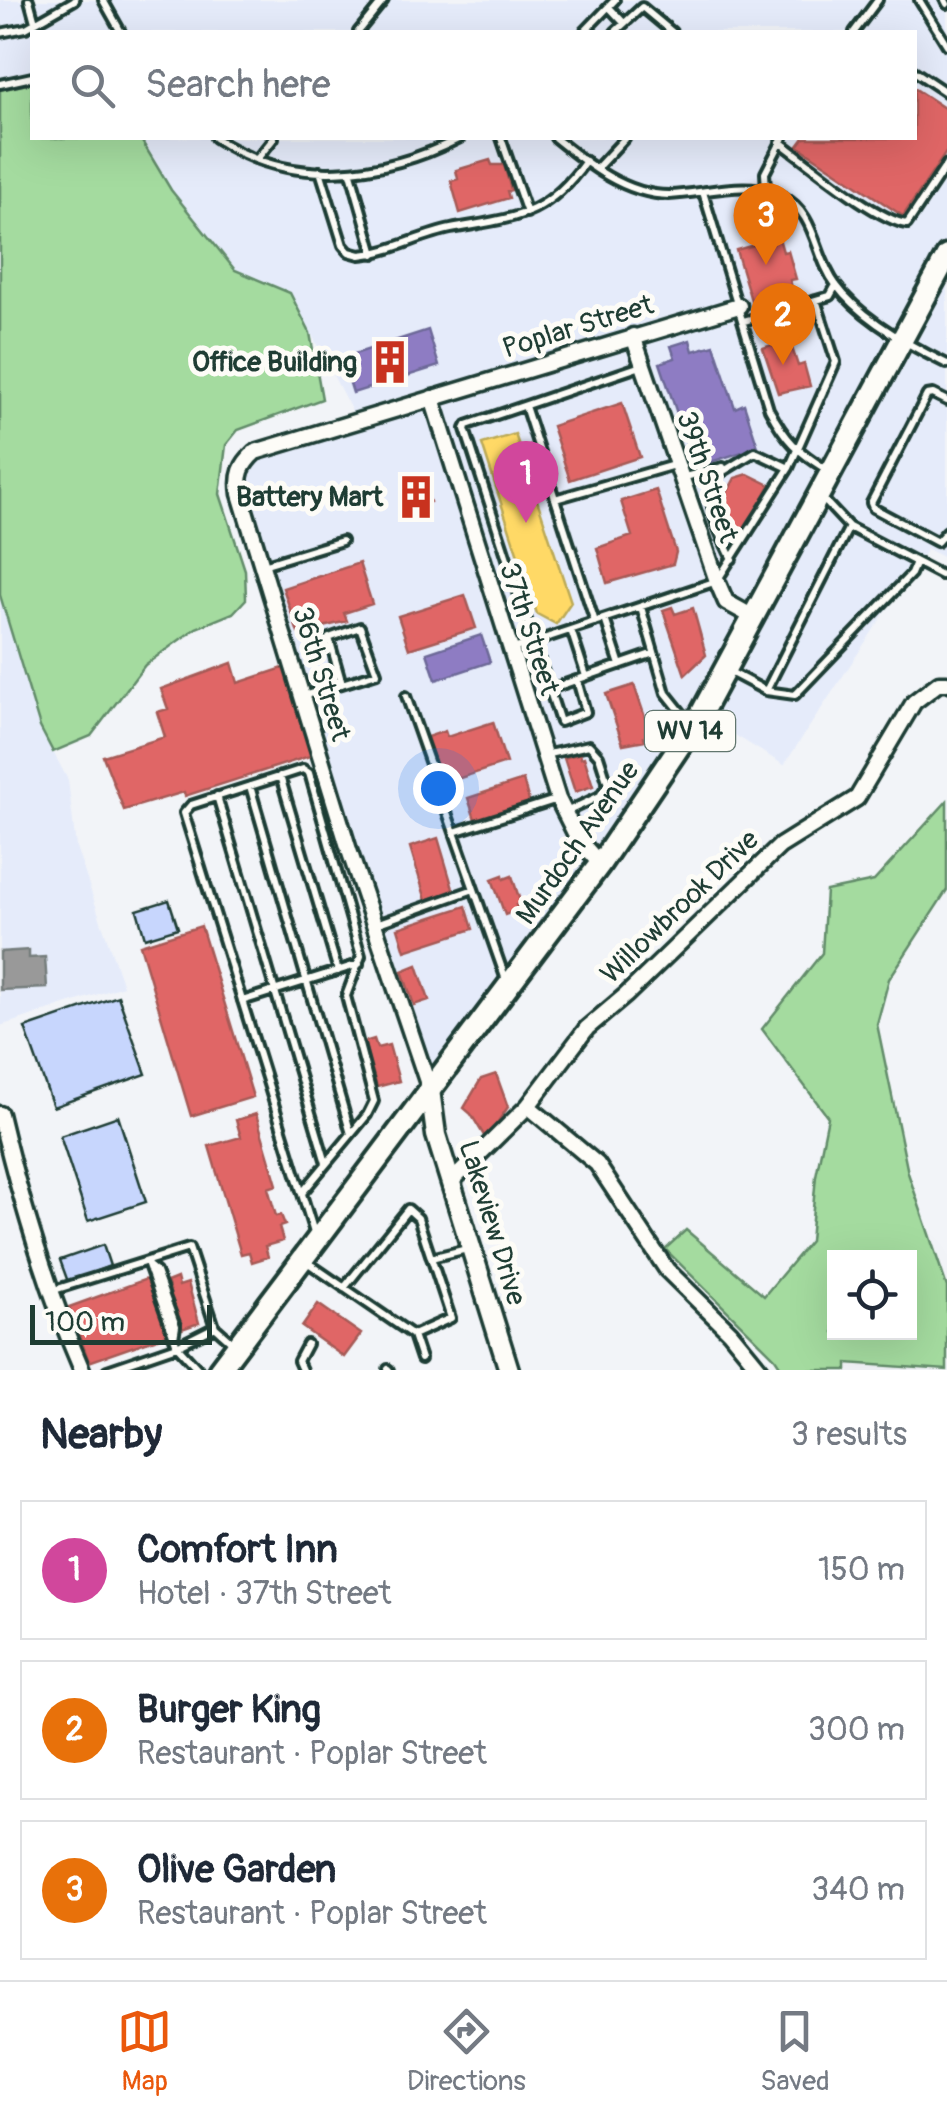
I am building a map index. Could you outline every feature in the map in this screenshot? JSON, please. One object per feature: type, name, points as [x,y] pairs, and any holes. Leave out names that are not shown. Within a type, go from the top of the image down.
[{"type":"main road","name":"Murdoch Avenue","points":[[219,1370],[600,864],[693,726],[755,618],[947,256]]},
{"type":"street","name":"Poplar Street","points":[[432,398],[633,336],[742,314]]},
{"type":"street","name":"39th Street","points":[[633,336],[717,582],[726,602],[755,618]]},
{"type":"street","name":"36th Street","points":[[430,1090],[302,697],[238,477],[244,462],[254,452],[432,398]]},
{"type":"street","name":"37th Street","points":[[432,398],[561,806],[578,839],[600,864]]},
{"type":"street","name":"Willowbrook Drive","points":[[452,1181],[528,1106],[587,1028],[626,996],[780,846],[856,798],[914,702],[939,683],[947,682]]},
{"type":"street","name":"Lakeview Drive","points":[[430,1090],[436,1134],[509,1370]]},
{"type":"street","points":[[528,1106],[597,1164],[666,1270],[730,1332],[761,1370]]},
{"type":"street","points":[[0,1114],[49,1291],[82,1370]]},
{"type":"lane","points":[[29,0],[36,22]]},
{"type":"lane","points":[[0,33],[36,22],[75,0]]},
{"type":"lane","points":[[103,0],[120,30]]},
{"type":"lane","points":[[360,30],[384,0]]},
{"type":"lane","points":[[857,30],[878,0]]},
{"type":"lane","points":[[919,0],[947,45]]},
{"type":"lane","points":[[586,30],[612,3],[624,22]]},
{"type":"lane","points":[[617,30],[642,7],[670,30]]},
{"type":"lane","points":[[917,73],[947,93]]},
{"type":"lane","points":[[0,84],[30,77]]},
{"type":"lane","points":[[219,140],[257,159],[320,172],[351,173],[384,167],[455,140]]},
{"type":"lane","points":[[257,159],[272,140]]},
{"type":"lane","points":[[503,140],[527,213]]},
{"type":"lane","points":[[558,140],[586,162],[627,186],[647,192],[666,195],[766,189],[788,199],[807,218],[836,285],[902,340],[947,364]]},
{"type":"lane","points":[[597,168],[623,140]]},
{"type":"lane","points":[[766,189],[765,173],[781,140],[857,198],[907,224],[947,164]]},
{"type":"lane","points":[[320,172],[342,245],[348,252],[374,254],[549,204],[568,187],[586,162]]},
{"type":"lane","points":[[351,173],[374,254]]},
{"type":"lane","points":[[702,192],[769,409],[784,437],[832,473]]},
{"type":"lane","points":[[742,314],[830,296],[836,285]]},
{"type":"lane","points":[[509,651],[717,582],[798,450],[836,362],[816,300]]},
{"type":"lane","points":[[577,680],[586,712],[560,722],[465,429],[467,425],[642,366]]},
{"type":"lane","points":[[947,402],[933,394],[927,396],[871,503],[873,508],[936,542],[947,531]]},
{"type":"lane","points":[[524,406],[595,622]]},
{"type":"lane","points":[[732,559],[719,534],[709,493],[714,476],[755,452],[788,468]]},
{"type":"lane","points":[[555,499],[678,471],[728,466]]},
{"type":"lane","points":[[820,496],[848,527],[941,575]]},
{"type":"lane","points":[[766,691],[848,527]]},
{"type":"lane","points":[[262,566],[342,540]]},
{"type":"lane","points":[[726,670],[766,691],[795,695],[910,574],[916,562]]},
{"type":"lane","points":[[641,606],[666,693],[693,726]]},
{"type":"lane","points":[[604,619],[620,665]]},
{"type":"lane","points":[[302,697],[376,674],[360,627],[329,638],[342,684]]},
{"type":"lane","points":[[571,630],[586,676]]},
{"type":"lane","points":[[550,688],[654,653]]},
{"type":"lane","points":[[406,696],[508,986]]},
{"type":"lane","points":[[454,832],[600,796],[608,784],[599,756],[589,745],[544,754]]},
{"type":"lane","points":[[302,1193],[374,1101],[346,996],[362,956],[309,773],[302,768],[191,805],[184,813],[317,1242]]},
{"type":"lane","points":[[280,776],[338,971]]},
{"type":"lane","points":[[250,786],[350,1134]]},
{"type":"lane","points":[[217,796],[326,1163]]},
{"type":"lane","points":[[375,924],[474,889]]},
{"type":"lane","points":[[242,1001],[360,964]]},
{"type":"lane","points":[[344,1288],[405,1209],[418,1218],[451,1318],[412,1335]]},
{"type":"lane","points":[[431,1258],[472,1247]]},
{"type":"lane","points":[[49,1291],[148,1264],[189,1248],[215,1327],[237,1347]]},
{"type":"lane","points":[[303,1260],[412,1335],[421,1359]]},
{"type":"lane","points":[[148,1264],[175,1342],[199,1370]]},
{"type":"lane","points":[[107,1370],[125,1367],[215,1327]]},
{"type":"lane","points":[[302,1370],[298,1360],[306,1344]]},
{"type":"shaded area","points":[[0,0],[947,0],[947,559],[927,549],[784,765],[702,715],[430,1090],[240,494],[244,462],[357,421],[290,293],[236,271],[171,190],[141,140],[917,140],[917,30],[30,30],[30,83],[0,90]]},
{"type":"shaded area","points":[[0,595],[40,727],[68,780],[76,847],[123,986],[0,1026]]},
{"type":"green space","points":[[30,83],[30,140],[141,140],[171,190],[235,270],[290,293],[310,333],[322,399],[238,430],[226,445],[220,494],[245,570],[246,599],[233,613],[196,628],[145,665],[91,736],[53,752],[40,727],[0,595],[0,90]]},
{"type":"green space","points":[[947,801],[947,890],[889,979],[877,1024],[908,1173],[947,1287],[947,1370],[847,1363],[847,1370],[783,1370],[665,1249],[686,1230],[764,1296],[810,1241],[816,1176],[828,1117],[762,1029],[822,953],[826,891],[874,881]]},
{"type":"building: Homes","points":[[515,434],[571,602],[556,624],[537,614],[482,444]]},
{"type":"building: Shops","points":[[917,90],[947,110],[947,151],[903,216],[798,146],[802,140],[917,140]]},
{"type":"building: Shops","points":[[490,160],[492,165],[504,165],[511,190],[507,191],[509,198],[460,213],[451,181],[458,179],[456,170]]},
{"type":"building: Shops","points":[[779,238],[783,252],[788,251],[796,279],[790,280],[794,295],[753,307],[736,250]]},
{"type":"building: Shops","points":[[789,339],[798,366],[804,364],[810,386],[778,393],[763,348]]},
{"type":"building: Shops","points":[[622,403],[640,457],[570,480],[552,426]]},
{"type":"building: Shops","points":[[748,474],[770,485],[744,533],[723,523],[719,508],[735,478]]},
{"type":"building: Shops","name":"Battery Mart","points":[[424,484],[430,502],[408,509],[402,492]]},
{"type":"building: Shops","points":[[656,490],[676,552],[673,564],[607,583],[597,548],[632,536],[621,501]]},
{"type":"building: Shops","points":[[359,563],[372,604],[344,613],[347,621],[298,633],[283,588]]},
{"type":"building: Shops","points":[[465,595],[476,628],[409,649],[398,616]]},
{"type":"building: Shops","points":[[672,607],[675,614],[693,608],[706,655],[685,675],[663,610]]},
{"type":"building: Shops","points":[[232,663],[238,683],[286,667],[313,755],[185,796],[184,792],[124,810],[103,756],[165,737],[157,712],[168,709],[161,689]]},
{"type":"building: Shops","points":[[634,685],[651,735],[623,744],[606,694]]},
{"type":"building: Shops","points":[[493,722],[506,763],[442,784],[427,737],[445,731],[447,737]]},
{"type":"building: Shops","points":[[580,753],[593,786],[575,792],[564,758]]},
{"type":"building: Shops","points":[[523,780],[530,805],[476,822],[468,798]]},
{"type":"building: Shops","points":[[438,838],[454,892],[426,900],[410,847]]},
{"type":"building: Shops","points":[[503,875],[504,879],[512,876],[521,904],[516,905],[518,910],[505,915],[492,879]]},
{"type":"building: Shops","points":[[466,906],[473,929],[405,951],[398,928]]},
{"type":"building: Shops","points":[[201,926],[253,1097],[191,1116],[140,945]]},
{"type":"building: Shops","points":[[417,965],[429,1000],[414,1005],[402,971]]},
{"type":"building: Shops","points":[[374,1039],[377,1048],[389,1045],[399,1081],[377,1087],[364,1042]]},
{"type":"building: Shops","points":[[496,1074],[508,1107],[486,1139],[464,1108],[481,1079]]},
{"type":"building: Shops","points":[[256,1114],[277,1185],[268,1188],[276,1216],[281,1215],[285,1225],[279,1227],[283,1241],[265,1246],[268,1257],[252,1262],[249,1252],[241,1254],[209,1146],[241,1137],[236,1120]]},
{"type":"building: Shops","points":[[149,1278],[169,1334],[89,1362],[69,1307]]},
{"type":"building: Shops","points":[[177,1278],[179,1286],[188,1283],[199,1323],[182,1329],[165,1291],[170,1290],[167,1282]]},
{"type":"building: Shops","points":[[318,1304],[361,1334],[344,1357],[302,1327]]},
{"type":"building: Offices","name":"Office Building","points":[[428,330],[439,366],[353,393],[342,358]]},
{"type":"building: Offices","points":[[690,340],[693,351],[714,345],[735,408],[744,404],[758,447],[695,467],[660,363],[675,358],[671,346]]},
{"type":"building: Offices","points":[[481,635],[490,662],[436,680],[427,653]]},
{"type":"building: Industry","points":[[29,950],[29,958],[45,957],[47,988],[0,990],[0,952]]},
{"type":"building: Other","points":[[169,900],[178,928],[145,938],[137,910]]},
{"type":"building: Other","points":[[118,996],[146,1074],[53,1107],[25,1028]]},
{"type":"building: Other","points":[[118,1116],[146,1202],[88,1221],[60,1136]]},
{"type":"building: Other","points":[[103,1245],[110,1266],[68,1282],[60,1260]]},
{"type":"place","name":"Olive Garden","points":[[766,265]]},
{"type":"place","name":"Office Building","points":[[390,362]]},
{"type":"place","name":"Burger King","points":[[783,365]]},
{"type":"place","name":"Battery Mart","points":[[416,497]]},
{"type":"place","name":"Comfort Inn","points":[[526,523]]}]
